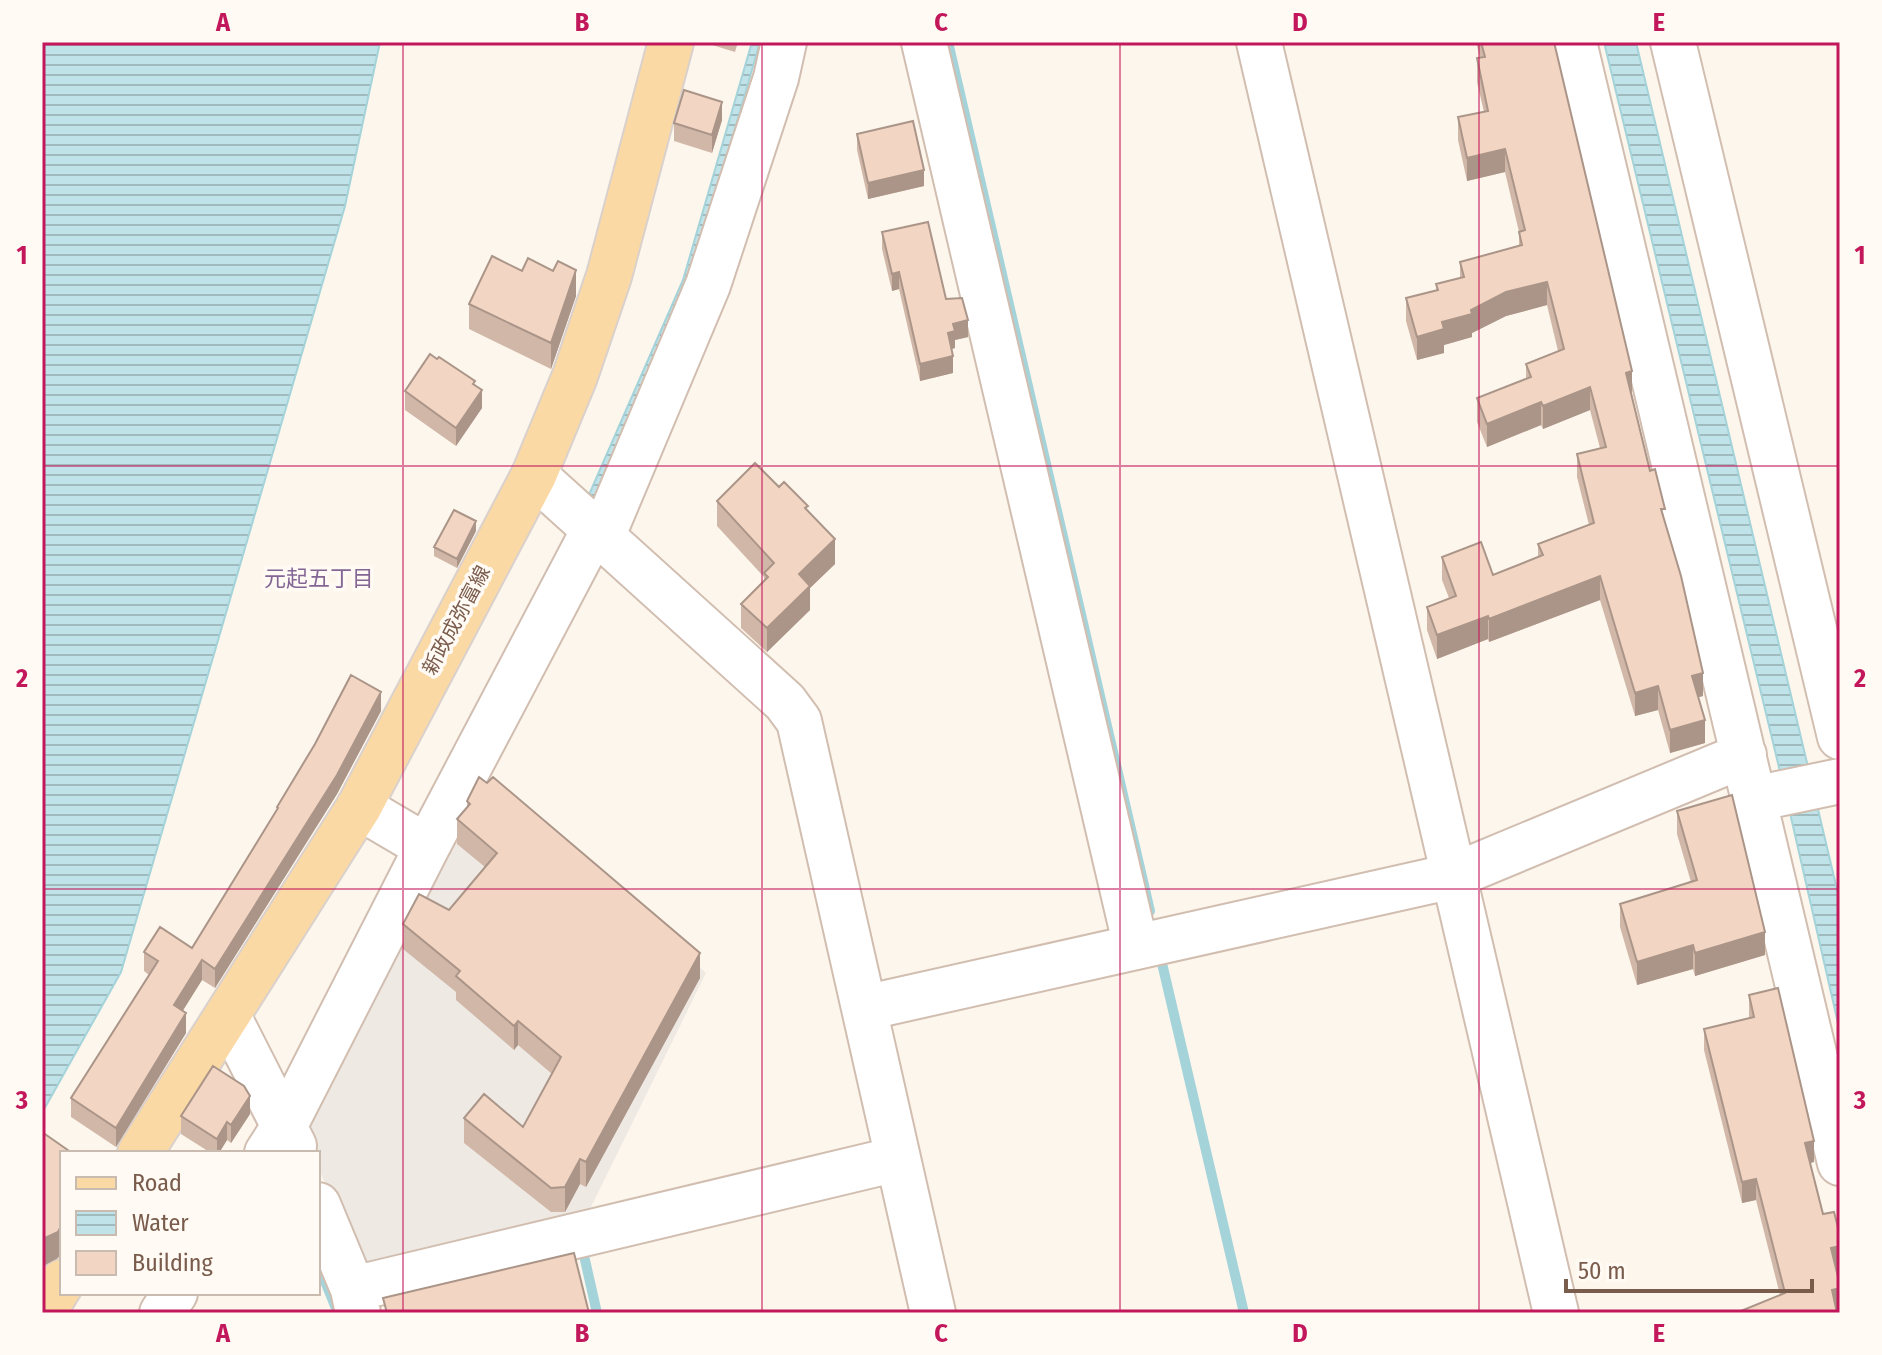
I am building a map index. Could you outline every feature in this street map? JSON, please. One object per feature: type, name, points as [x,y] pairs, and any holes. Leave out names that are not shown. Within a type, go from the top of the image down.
[{"type":"main road","name":"新政成弥富線","points":[[141,1151],[359,807],[534,475],[575,376],[609,276],[671,42]]},
{"type":"main road","points":[[43,1313],[60,1285]]},
{"type":"street","points":[[283,1144],[427,847],[599,532],[708,285],[776,78],[784,42]]},
{"type":"street","points":[[924,42],[1136,947]]},
{"type":"street","points":[[1259,42],[1556,1313]]},
{"type":"street","points":[[1574,42],[1744,755],[1762,797],[1840,1163]]},
{"type":"street","points":[[1673,42],[1840,737]]},
{"type":"street","points":[[534,475],[785,702],[799,721],[933,1313]]},
{"type":"street","points":[[864,1008],[1453,876],[1744,755]]},
{"type":"street","points":[[1762,797],[1836,782]]},
{"type":"street","points":[[359,807],[427,847]]},
{"type":"street","points":[[228,1016],[283,1144]]},
{"type":"street","points":[[320,1210],[356,1301],[897,1159]]},
{"type":"street","points":[[162,1313],[174,1295]]},
{"type":"shaded area","points":[[481,772],[706,973],[591,1207],[377,1267],[360,1262],[320,1172],[320,1151],[311,1151],[297,1119]]},
{"type":"water","points":[[42,42],[380,42],[345,206],[121,972],[42,1113]]},
{"type":"water","points":[[752,42],[760,42],[692,278],[597,504],[588,497],[683,280]]},
{"type":"water","points":[[1604,42],[1636,42],[1840,902],[1840,1032],[1790,813]]},
{"type":"building","points":[[1481,42],[1554,42],[1632,371],[1626,373],[1650,471],[1655,469],[1665,509],[1661,509],[1681,576],[1703,673],[1692,676],[1705,720],[1670,730],[1658,686],[1635,693],[1600,576],[1489,619],[1488,616],[1437,635],[1427,607],[1456,596],[1442,557],[1481,542],[1493,575],[1543,555],[1538,544],[1594,523],[1577,454],[1606,447],[1590,387],[1543,406],[1541,402],[1487,424],[1477,398],[1531,377],[1526,364],[1564,349],[1547,282],[1506,292],[1471,310],[1472,314],[1442,322],[1444,329],[1417,337],[1406,298],[1438,290],[1436,284],[1464,277],[1460,262],[1522,245],[1519,232],[1525,230],[1505,149],[1467,158],[1458,117],[1488,111],[1477,58],[1485,57]]},
{"type":"building","points":[[684,90],[722,102],[712,135],[674,123]]},
{"type":"building","points":[[913,121],[924,170],[868,183],[857,134]]},
{"type":"building","points":[[928,222],[946,299],[962,298],[968,320],[953,324],[955,331],[948,333],[953,356],[920,364],[899,272],[892,274],[882,232]]},
{"type":"building","points":[[492,256],[522,271],[528,258],[553,271],[558,261],[576,270],[551,343],[469,304]]},
{"type":"building","points":[[430,354],[475,381],[473,384],[482,390],[456,428],[405,391]]},
{"type":"building","points":[[755,463],[779,487],[784,482],[835,539],[799,574],[810,586],[767,628],[741,604],[768,577],[764,573],[774,563],[717,501]]},
{"type":"building","points":[[454,510],[476,521],[457,559],[434,547]]},
{"type":"building","points":[[351,675],[381,692],[337,775],[215,969],[202,960],[174,1005],[186,1013],[116,1128],[71,1098],[158,961],[144,952],[160,927],[192,948],[278,808]]},
{"type":"building","points":[[479,777],[487,783],[493,777],[700,953],[586,1162],[580,1159],[565,1187],[551,1188],[464,1118],[484,1094],[523,1127],[561,1057],[518,1021],[514,1026],[456,976],[460,971],[403,924],[419,894],[449,910],[497,853],[457,819],[470,804],[467,801]]},
{"type":"building","points":[[1732,795],[1765,932],[1695,953],[1693,945],[1637,962],[1620,904],[1697,880],[1677,811]]},
{"type":"building","points":[[1778,988],[1814,1141],[1805,1143],[1823,1214],[1834,1212],[1840,1235],[1840,1246],[1831,1248],[1840,1285],[1840,1288],[1832,1290],[1837,1313],[1736,1313],[1785,1293],[1756,1179],[1742,1182],[1704,1029],[1754,1017],[1749,995]]},
{"type":"building","points":[[213,1066],[244,1086],[250,1096],[231,1125],[227,1122],[217,1139],[181,1116]]},
{"type":"building","points":[[42,1132],[69,1151],[60,1151],[60,1228],[45,1238],[42,1236]]},
{"type":"building","points":[[574,1253],[589,1313],[387,1313],[383,1298]]},
{"type":"waterway","points":[[948,42],[1150,911]]},
{"type":"waterway","points":[[1161,959],[1244,1313]]},
{"type":"waterway","points":[[576,1253],[583,1251],[597,1313]]},
{"type":"waterway","points":[[320,1269],[337,1311]]},
{"type":"district","name":"元起五丁目","points":[[319,578]]}]
